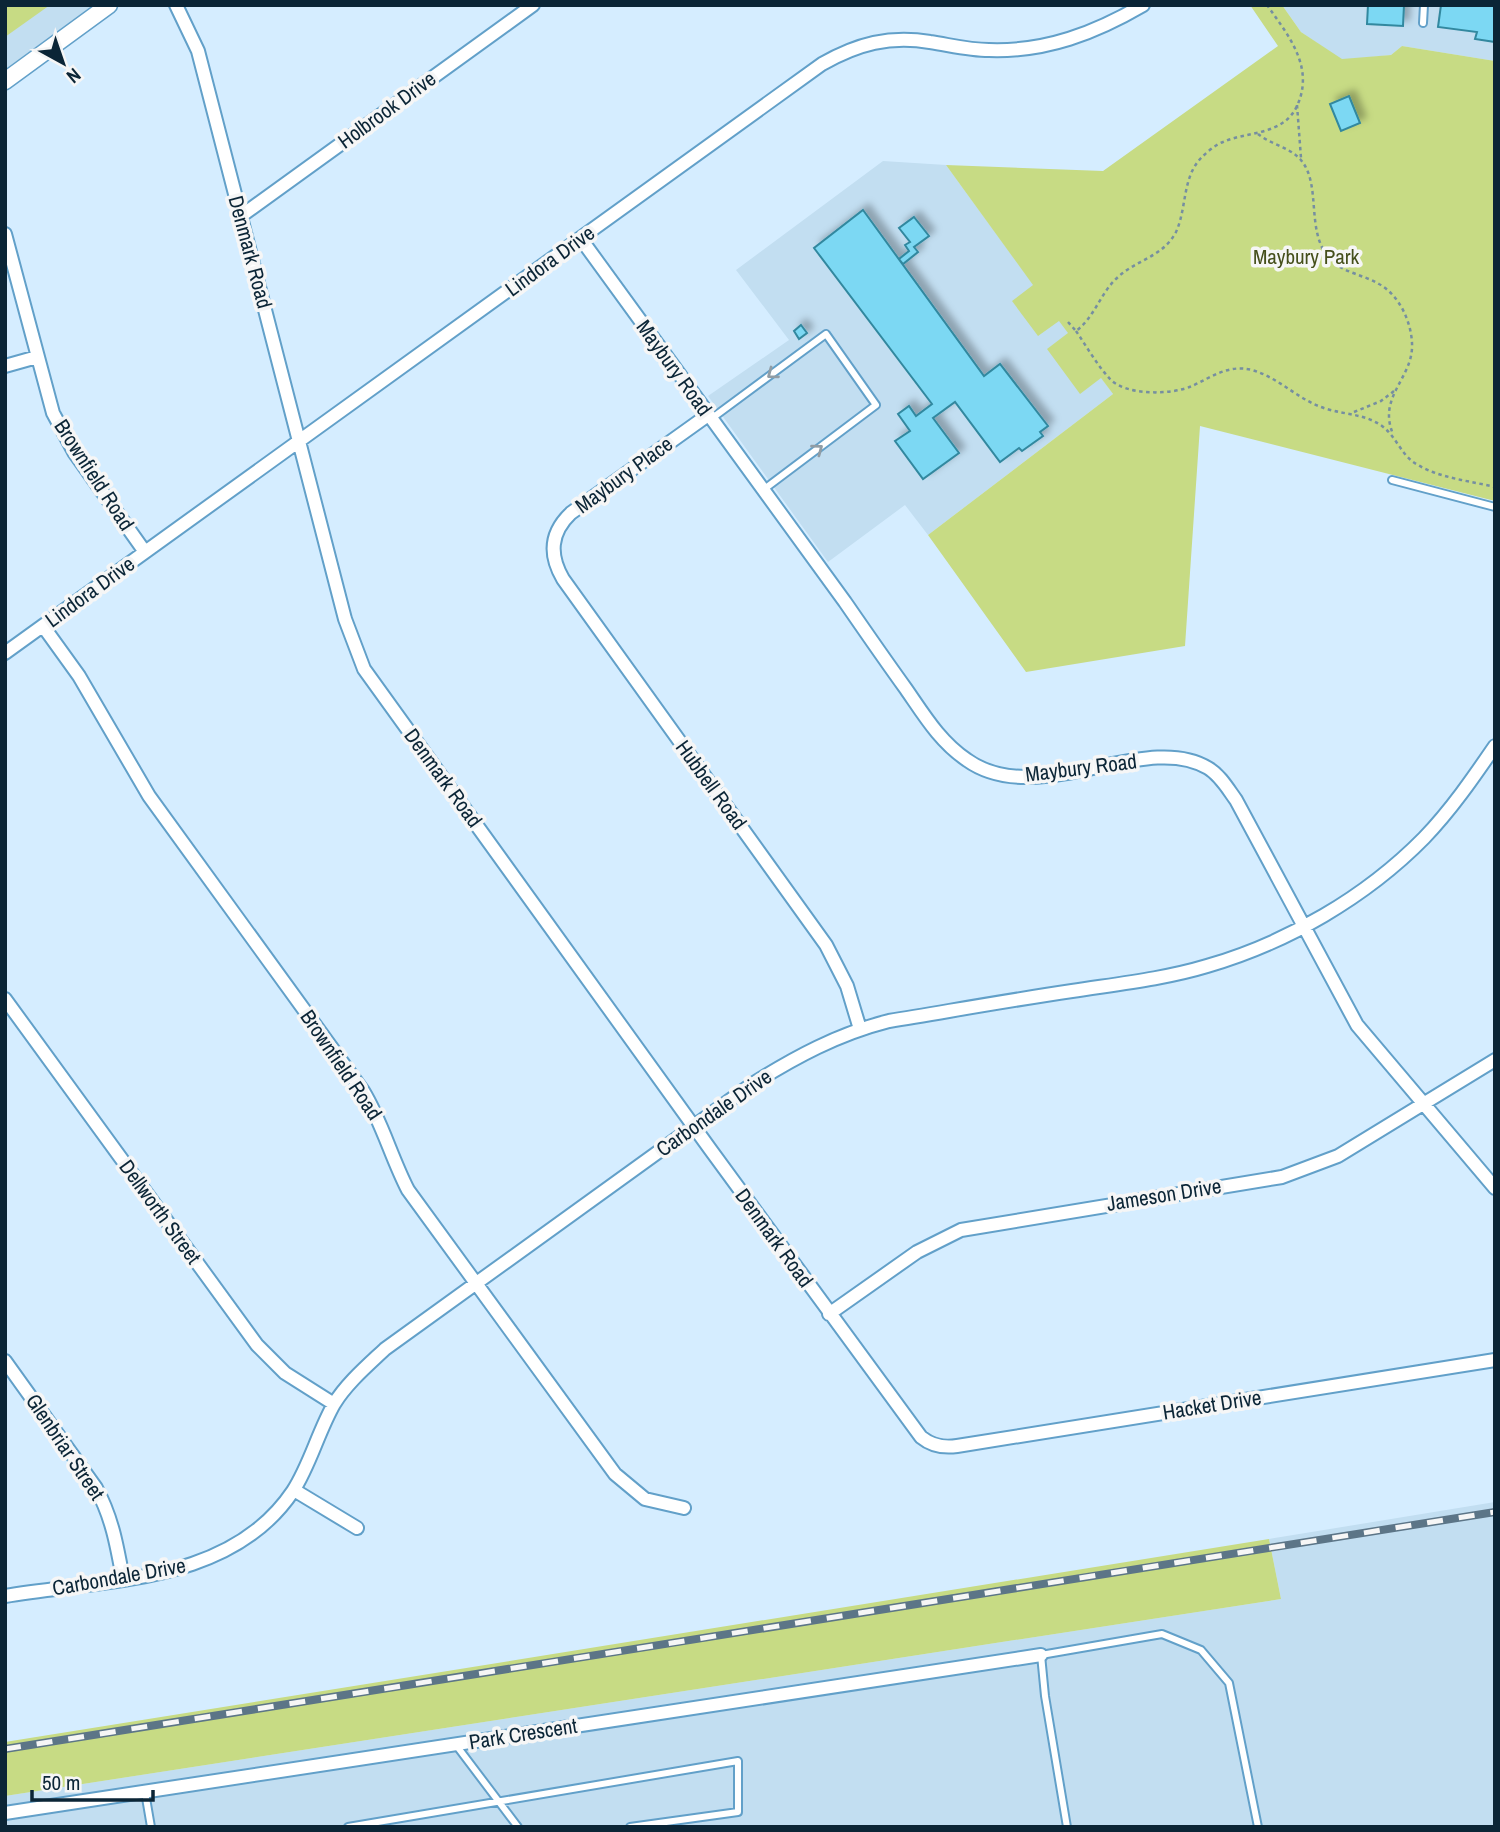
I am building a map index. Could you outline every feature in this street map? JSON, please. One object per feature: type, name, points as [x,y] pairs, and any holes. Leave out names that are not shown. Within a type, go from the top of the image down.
[{"type":"street","points":[[5,81],[109,5]]},
{"type":"street","name":"Denmark Road","points":[[176,5],[198,51],[345,619],[364,668],[829,1314],[912,1427],[930,1444]]},
{"type":"street","name":"Holbrook Drive","points":[[241,215],[533,5]]},
{"type":"street","name":"Lindora Drive","points":[[5,653],[822,64],[859,45],[891,40],[988,50],[1040,47],[1068,41],[1094,31],[1143,5]]},
{"type":"street","name":"Brownfield Road","points":[[5,234],[54,413],[74,452],[145,552]]},
{"type":"street","name":"Maybury Road","points":[[581,239],[939,736],[970,763],[986,771],[1017,776],[1045,776],[1152,758],[1185,758],[1215,773],[1236,800],[1357,1025],[1495,1188]]},
{"type":"street","points":[[5,366],[37,357]]},
{"type":"street","name":"Maybury Place","points":[[553,546],[559,527],[571,513],[709,417]]},
{"type":"street","name":"Hubbell Road","points":[[553,546],[555,564],[564,579],[826,945],[847,986],[860,1029]]},
{"type":"street","name":"Brownfield Road","points":[[43,626],[79,676],[149,796],[363,1090],[375,1111],[391,1155],[408,1190],[615,1474],[645,1499],[684,1508]]},
{"type":"street","name":"Carbondale Drive","points":[[5,1596],[181,1568],[224,1552],[269,1518],[294,1490],[334,1405],[348,1386],[385,1349],[787,1062],[860,1029],[889,1021],[1131,981],[1205,967],[1240,955],[1303,926],[1376,880],[1423,839],[1464,791],[1495,746]]},
{"type":"street","name":"Dellworth Street","points":[[5,999],[257,1345],[285,1373],[334,1405]]},
{"type":"street","name":"Jameson Drive","points":[[829,1314],[917,1252],[961,1230],[1282,1177],[1338,1156],[1495,1060]]},
{"type":"street","name":"Hacket Drive","points":[[930,1444],[957,1446],[1495,1360]]},
{"type":"street","name":"Glenbriar Street","points":[[5,1361],[96,1488],[108,1510],[115,1532],[123,1579]]},
{"type":"street","points":[[294,1490],[357,1528]]},
{"type":"street","name":"Park Crescent","points":[[5,1813],[1041,1655]]},
{"type":"lane","points":[[1423,23],[1424,5]]},
{"type":"lane","points":[[709,417],[826,334],[876,405],[763,490]]},
{"type":"lane","points":[[1392,480],[1495,507]]},
{"type":"lane","points":[[1067,1827],[1045,1696],[1041,1655],[1162,1634],[1201,1650],[1228,1683],[1258,1827]]},
{"type":"lane","points":[[456,1745],[518,1827]]},
{"type":"lane","points":[[348,1827],[738,1761],[738,1812],[630,1827]]},
{"type":"lane","points":[[145,1792],[151,1827]]},
{"type":"path","points":[[1267,5],[1298,53],[1303,80],[1297,105],[1301,160],[1311,189],[1320,242],[1327,255],[1341,267],[1379,284],[1392,295],[1403,309],[1412,342],[1412,356],[1394,391],[1381,401],[1352,413]]},
{"type":"path","points":[[1076,331],[1087,323],[1111,284],[1120,275],[1163,249],[1174,235],[1181,219],[1188,183],[1200,159],[1222,142],[1268,131],[1286,119],[1297,105]]},
{"type":"path","points":[[1258,134],[1301,160]]},
{"type":"path","points":[[1068,322],[1111,381],[1121,386],[1162,393],[1191,386],[1224,370],[1240,368],[1267,375],[1311,403],[1329,410],[1352,413],[1382,426],[1407,458],[1418,465],[1495,487]]},
{"type":"path","points":[[1394,391],[1389,423],[1395,440]]},
{"type":"shaded area","points":[[5,5],[95,5],[5,70]]},
{"type":"shaded area","points":[[1282,5],[1495,5],[1495,61],[1402,46],[1391,55],[1342,60],[1301,32]]},
{"type":"shaded area","points":[[883,161],[946,165],[1113,394],[928,535],[905,505],[828,562],[708,396],[789,340],[736,270]]},
{"type":"shaded area","points":[[1495,1502],[1495,1827],[5,1827],[5,1796],[1281,1599],[1269,1539]]},
{"type":"green space","points":[[5,5],[50,5],[5,37]]},
{"type":"green space","name":"Maybury Park","points":[[1250,5],[1282,5],[1301,32],[1342,59],[1391,55],[1402,46],[1495,61],[1495,501],[1200,426],[1185,646],[1026,672],[928,535],[1113,394],[1101,378],[1080,394],[1047,349],[1068,333],[1059,321],[1038,336],[1012,301],[1033,285],[946,165],[1103,171],[1278,46]]},
{"type":"green space","points":[[1269,1539],[1281,1599],[5,1796],[5,1742]]},
{"type":"building","points":[[1368,5],[1404,5],[1403,26],[1367,24]]},
{"type":"building","points":[[1441,5],[1495,5],[1495,42],[1475,39],[1477,32],[1438,27]]},
{"type":"building","points":[[1349,96],[1360,123],[1341,131],[1330,104]]},
{"type":"building","points":[[863,210],[984,376],[1000,364],[1048,426],[1040,432],[1043,436],[1022,451],[1019,448],[1000,462],[955,402],[933,418],[959,453],[923,479],[895,441],[910,431],[898,414],[909,406],[916,416],[932,404],[814,248]]},
{"type":"building","points":[[914,217],[929,236],[914,247],[918,252],[903,264],[899,259],[909,251],[905,245],[910,242],[899,228]]},
{"type":"building","points":[[801,325],[807,333],[799,339],[794,331]]},
{"type":"railway","points":[[5,1749],[1495,1512]]}]
